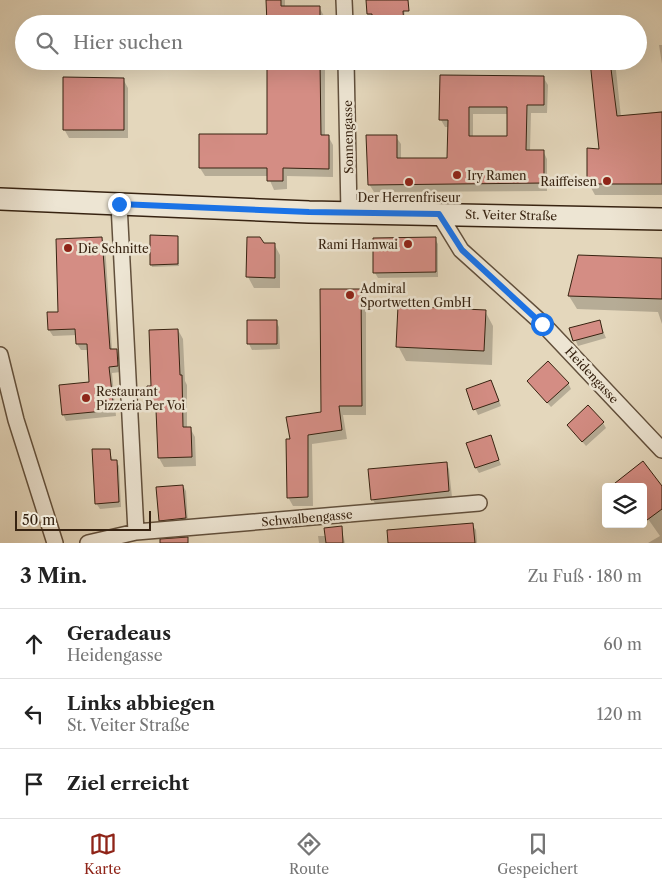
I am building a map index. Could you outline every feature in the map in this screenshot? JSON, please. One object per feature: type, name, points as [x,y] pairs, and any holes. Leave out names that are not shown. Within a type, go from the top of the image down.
[{"type":"main road","name":"St. Veiter Straße","points":[[0,199],[349,213],[662,219]]},
{"type":"street","points":[[344,0],[345,15]]},
{"type":"street","name":"Sonnengasse","points":[[346,70],[349,213]]},
{"type":"street","points":[[119,204],[136,532]]},
{"type":"street","name":"Heidengasse","points":[[439,214],[462,250],[542,324],[662,450]]},
{"type":"street","points":[[0,354],[16,420],[54,543]]},
{"type":"street","name":"Schwalbengasse","points":[[88,543],[136,532],[479,503]]},
{"type":"building","points":[[266,0],[281,0],[281,6],[320,6],[320,15],[267,15]]},
{"type":"building","points":[[366,0],[408,0],[409,11],[403,11],[403,15],[367,14]]},
{"type":"building","points":[[267,70],[320,70],[321,135],[329,135],[329,169],[283,168],[283,181],[267,181],[267,168],[199,168],[199,134],[267,134]]},
{"type":"building","points":[[591,70],[611,70],[617,116],[662,112],[662,184],[587,184],[587,148],[599,149]]},
{"type":"building","points":[[440,75],[544,76],[544,105],[527,105],[526,150],[544,150],[544,183],[368,185],[366,135],[397,135],[397,158],[447,158],[448,120],[439,120]],"holes":[[[469,107],[507,107],[507,136],[469,136]]]},
{"type":"building","points":[[63,77],[124,78],[124,130],[63,130]]},
{"type":"building","points":[[150,235],[178,236],[178,264],[150,265]]},
{"type":"building","points":[[102,237],[110,349],[117,349],[118,366],[109,367],[114,410],[62,415],[59,385],[89,382],[87,344],[76,344],[75,329],[48,330],[47,312],[58,312],[56,239]]},
{"type":"building","points":[[247,237],[260,237],[264,243],[275,243],[275,278],[246,277]]},
{"type":"building","points":[[436,237],[436,272],[373,273],[373,238]]},
{"type":"building","points":[[578,255],[662,258],[662,299],[568,296]]},
{"type":"building","points":[[320,289],[361,289],[362,406],[339,406],[342,430],[308,435],[308,497],[287,498],[286,439],[290,439],[286,417],[321,412]]},
{"type":"building","points":[[398,306],[486,310],[484,351],[396,347]]},
{"type":"building","points":[[247,320],[277,320],[277,344],[247,344]]},
{"type":"building","points":[[600,320],[603,333],[573,341],[569,328]]},
{"type":"building","points":[[178,329],[180,375],[182,375],[183,427],[191,427],[192,457],[158,458],[156,410],[152,410],[152,400],[148,400],[147,386],[151,386],[149,330]]},
{"type":"building","points":[[548,361],[569,383],[547,403],[527,381]]},
{"type":"building","points":[[491,380],[499,401],[473,410],[466,389]]},
{"type":"building","points":[[588,405],[604,422],[582,442],[567,425]]},
{"type":"building","points":[[491,435],[499,460],[475,468],[466,443]]},
{"type":"building","points":[[92,449],[110,449],[111,460],[117,460],[119,502],[95,504]]},
{"type":"building","points":[[643,461],[662,486],[662,509],[647,520],[647,483],[615,483]]},
{"type":"building","points":[[447,462],[449,491],[371,500],[368,469]]},
{"type":"building","points":[[183,485],[186,518],[159,521],[156,487]]},
{"type":"building","points":[[473,523],[475,543],[388,543],[387,530]]},
{"type":"building","points":[[342,526],[343,543],[326,543],[324,528]]},
{"type":"building","points":[[188,537],[188,543],[160,543],[160,539]]},
{"type":"place","name":"Iry Ramen","points":[[457,175]]},
{"type":"place","name":"Raiffeisen","points":[[607,181]]},
{"type":"place","name":"Der Herrenfriseur","points":[[409,182]]},
{"type":"place","name":"Rami Hamwai","points":[[408,244]]},
{"type":"place","name":"Die Schnitte","points":[[68,248]]},
{"type":"place","name":"Admiral Sportwetten GmbH","points":[[350,295]]},
{"type":"place","name":"Restaurant Pizzeria Per Voi","points":[[86,398]]},
{"type":"route","points":[[119,204],[309,212],[439,214],[462,250],[542,324]]}]
